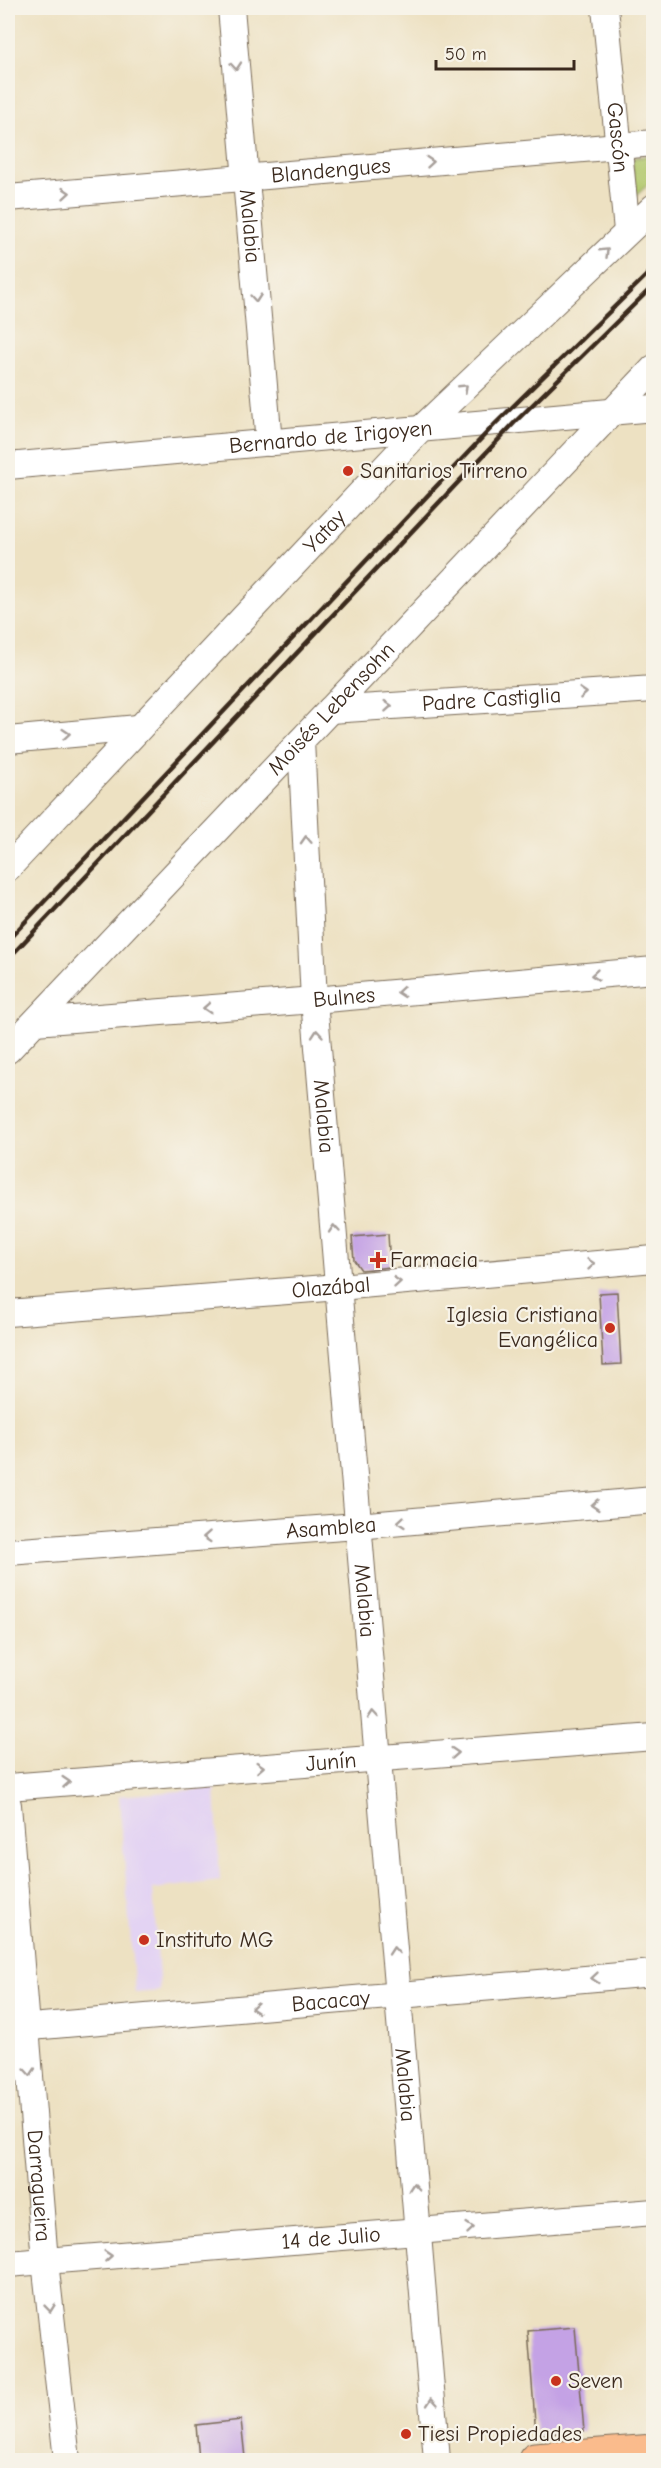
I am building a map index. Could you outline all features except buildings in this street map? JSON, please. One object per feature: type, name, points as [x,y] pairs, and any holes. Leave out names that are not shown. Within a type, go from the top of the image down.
[{"type":"main road","points":[[535,2460],[654,2451]]},
{"type":"street","name":"Malabia","points":[[231,8],[269,443]]},
{"type":"street","name":"Gascón","points":[[605,8],[627,231]]},
{"type":"street","name":"Blandengues","points":[[8,198],[654,143]]},
{"type":"street","name":"Yatay","points":[[8,868],[422,428],[654,207]]},
{"type":"street","name":"Moisés Lebensohn","points":[[8,1050],[654,368]]},
{"type":"street","name":"Bernardo de Irigoyen","points":[[8,466],[654,408]]},
{"type":"street","name":"Padre Castiglia","points":[[330,710],[654,688]]},
{"type":"street","points":[[8,740],[138,728]]},
{"type":"street","name":"Malabia","points":[[301,741],[314,1000],[437,2460]]},
{"type":"street","name":"Bulnes","points":[[34,1022],[654,970]]},
{"type":"street","name":"Olazábal","points":[[8,1313],[654,1259]]},
{"type":"street","name":"Asamblea","points":[[8,1552],[357,1526],[654,1500]]},
{"type":"street","name":"Junín","points":[[8,1787],[654,1737]]},
{"type":"street","name":"Darragueira","points":[[8,1805],[17,2028],[67,2460]]},
{"type":"street","name":"Bacacay","points":[[17,2028],[654,1973]]},
{"type":"street","name":"14 de Julio","points":[[8,2264],[654,2212]]},
{"type":"shaded area","name":"Instituto MG","points":[[215,1788],[220,1881],[153,1889],[160,1991],[135,1993],[119,1796]]},
{"type":"green space","points":[[653,155],[653,180],[634,197],[632,158]]},
{"type":"railway","points":[[8,940],[496,423],[654,268]]},
{"type":"railway","points":[[8,959],[516,421],[654,285]]},
{"type":"place","name":"Sanitarios Tirreno","points":[[348,471]]},
{"type":"place","name":"Farmacia","points":[[378,1260]]},
{"type":"place","name":"Iglesia Cristiana Evangélica","points":[[610,1328]]},
{"type":"place","name":"Instituto MG","points":[[144,1940]]},
{"type":"place","name":"Seven","points":[[556,2381]]},
{"type":"place","name":"Tiesi Propiedades","points":[[406,2434]]}]
